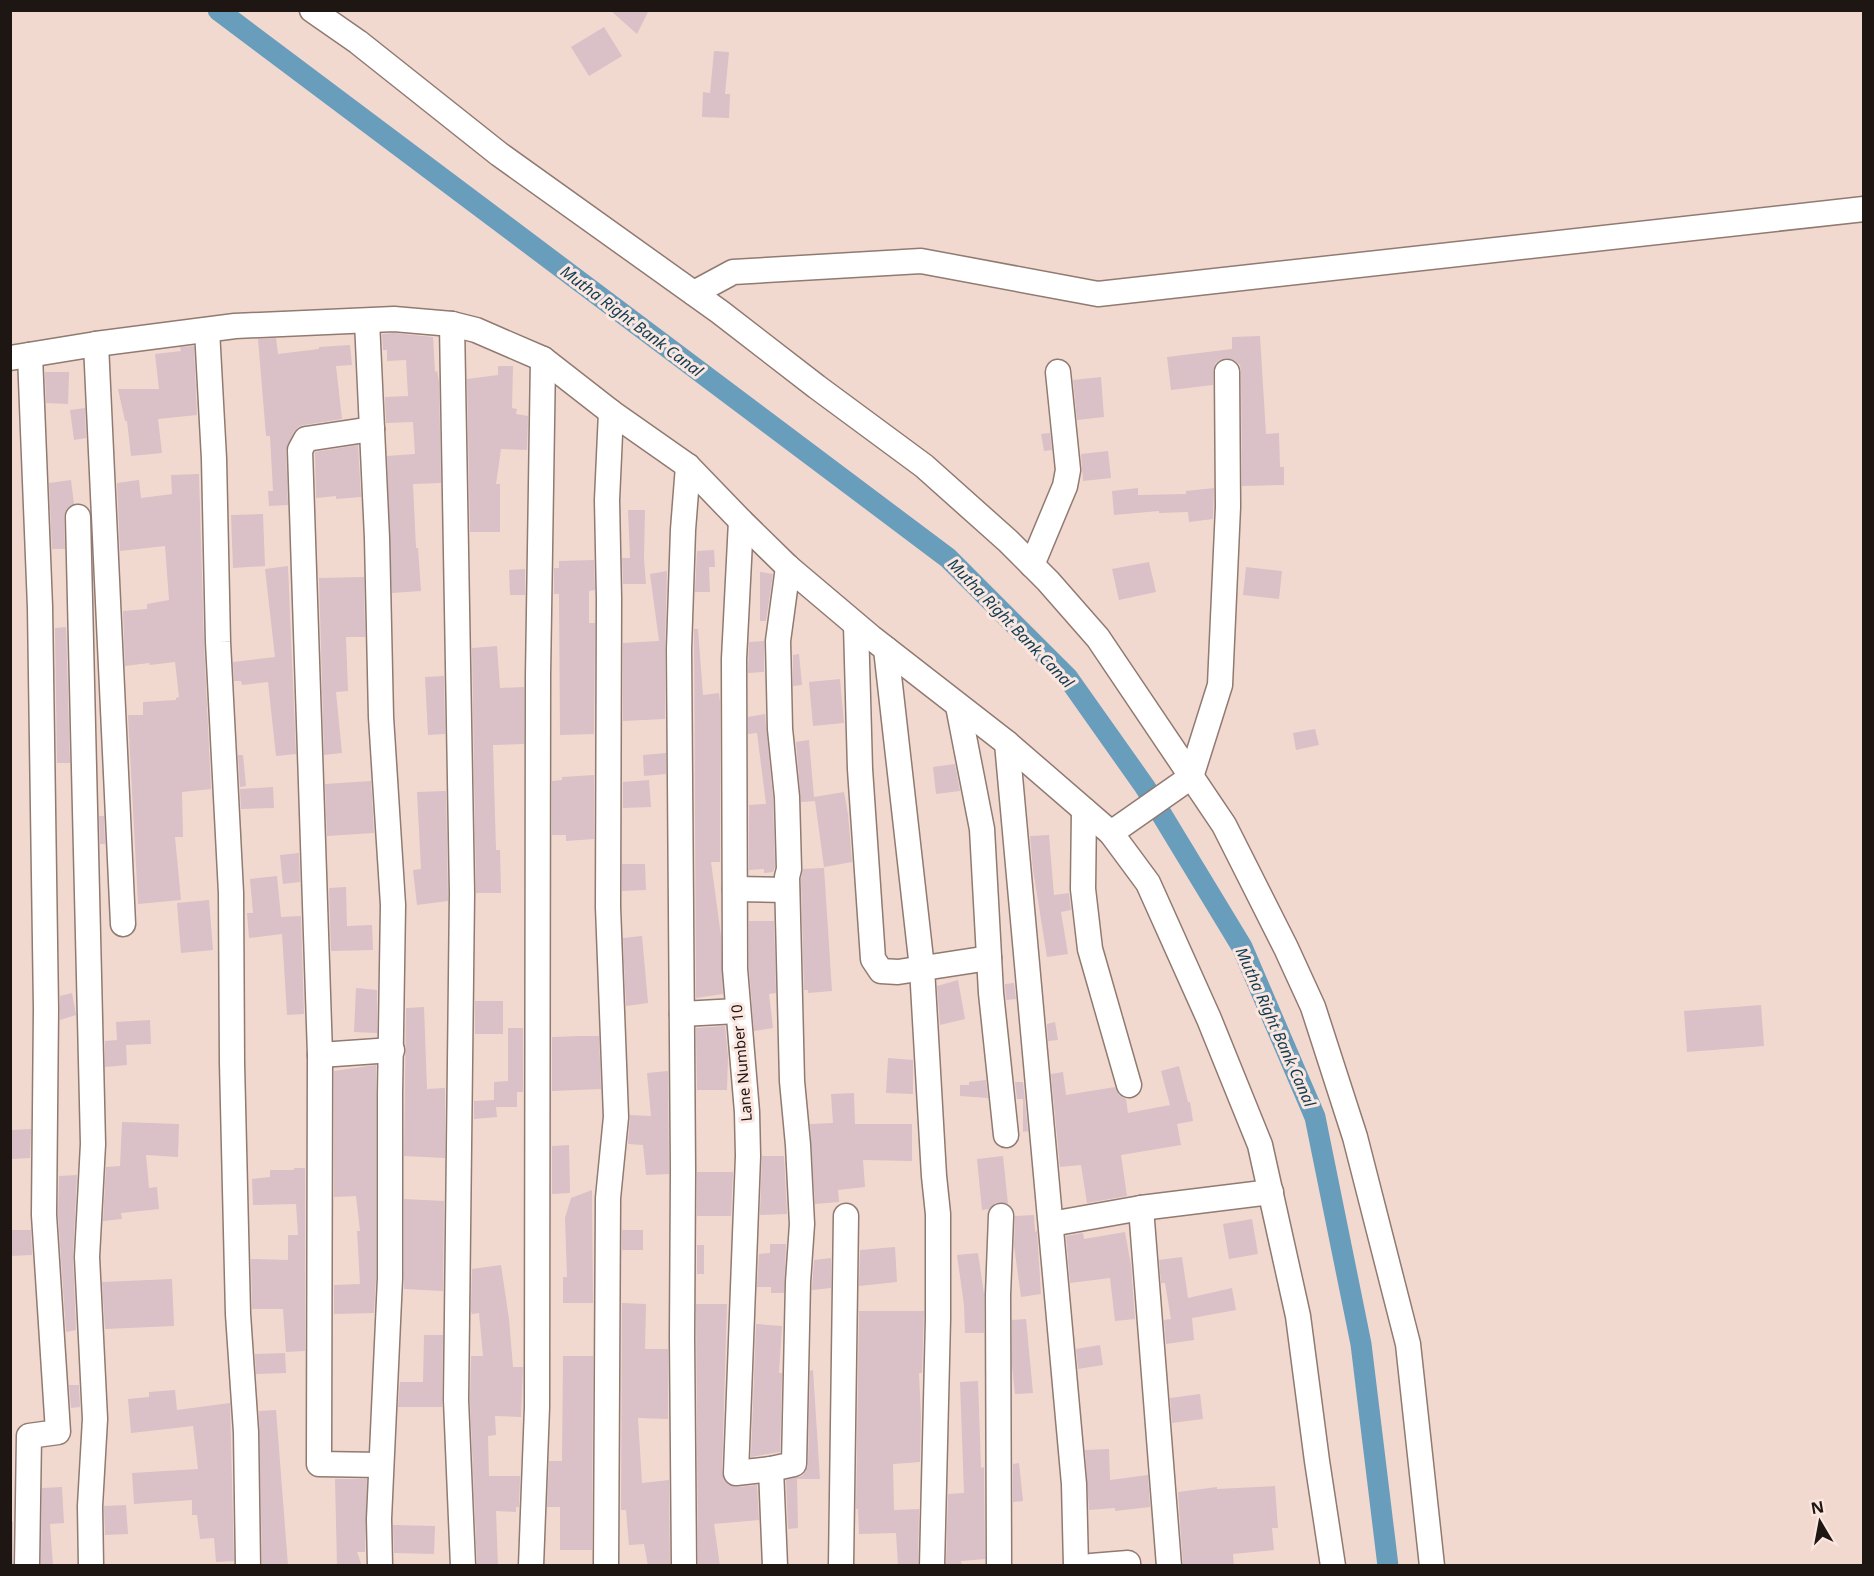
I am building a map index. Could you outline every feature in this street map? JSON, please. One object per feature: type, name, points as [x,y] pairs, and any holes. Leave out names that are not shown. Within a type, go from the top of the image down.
[{"type":"street","points":[[312,10],[358,42],[499,154],[694,293],[924,466],[1032,565],[1098,638],[1184,783],[1224,825],[1313,1007],[1355,1137],[1407,1344],[1432,1566]]},
{"type":"street","points":[[694,293],[733,272],[921,261],[1098,294],[1863,209]]},
{"type":"street","points":[[27,1566],[29,1436],[58,1432],[44,1215],[46,1009],[40,607],[20,357],[96,344],[235,326],[394,319],[452,324],[476,330],[543,359],[611,412],[688,466],[788,567],[856,625],[1007,743],[1084,810],[1120,826],[1199,998],[1260,1145],[1298,1316],[1333,1566]]},
{"type":"street","points":[[367,321],[381,717],[393,905],[390,1278],[379,1519],[380,1566]]},
{"type":"street","points":[[452,324],[462,893],[456,1400],[463,1566]]},
{"type":"street","points":[[207,330],[214,459],[218,642],[231,893],[232,1063],[238,1314],[246,1432],[248,1566]]},
{"type":"street","points":[[96,344],[123,924]]},
{"type":"street","points":[[531,1566],[537,1407],[538,676],[543,359]]},
{"type":"street","points":[[1032,565],[1065,486],[1068,470],[1058,372]]},
{"type":"street","points":[[1120,826],[1184,783],[1220,686],[1228,507],[1227,372]]},
{"type":"street","points":[[606,1566],[608,1198],[616,1117],[608,907],[607,500],[611,412]]},
{"type":"street","points":[[372,429],[306,439],[300,450],[320,1055],[319,1464],[381,1465]]},
{"type":"street","points":[[684,1566],[680,649],[683,530],[688,466]]},
{"type":"street","points":[[78,517],[93,1144],[87,1257],[95,1419],[90,1506],[92,1566]]},
{"type":"street","name":"Lane Number 10","points":[[741,521],[734,659],[735,969],[747,1112],[748,1156],[736,1473],[771,1469]]},
{"type":"street","points":[[775,1566],[771,1469],[795,1464],[798,1282],[802,1224],[792,1082],[787,797],[780,729],[778,641],[788,567]]},
{"type":"street","points":[[856,625],[860,769],[873,959],[881,971],[898,972],[989,958]]},
{"type":"street","points":[[886,649],[922,968],[939,1242],[933,1566]]},
{"type":"street","points":[[958,706],[982,829],[989,958],[1006,1135]]},
{"type":"street","points":[[1007,743],[1074,1484],[1076,1566]]},
{"type":"street","points":[[1084,810],[1083,889],[1090,949],[1129,1086]]},
{"type":"street","points":[[735,890],[788,890]]},
{"type":"street","points":[[682,1014],[737,1011]]},
{"type":"street","points":[[320,1055],[392,1050]]},
{"type":"street","points":[[1051,1224],[1141,1208],[1271,1192]]},
{"type":"street","points":[[1141,1208],[1169,1566]]},
{"type":"street","points":[[842,1566],[846,1215]]},
{"type":"street","points":[[999,1566],[1000,1216]]},
{"type":"street","points":[[1091,1566],[1128,1563]]},
{"type":"building","points":[[610,10],[649,10],[637,34]]},
{"type":"building","points":[[604,27],[622,56],[589,76],[571,47]]},
{"type":"building","points":[[714,51],[729,52],[725,94],[730,94],[729,118],[702,117],[703,92],[710,93]]},
{"type":"building","points":[[382,334],[433,337],[435,372],[437,371],[439,382],[441,483],[413,484],[421,591],[392,593],[387,456],[415,454],[413,422],[386,423],[385,397],[408,396],[406,360],[387,361],[387,350],[383,350]]},
{"type":"building","points":[[1260,336],[1266,434],[1279,433],[1280,467],[1284,467],[1284,485],[1242,486],[1240,365],[1226,358],[1219,360],[1213,372],[1213,385],[1171,390],[1167,357],[1232,349],[1232,337]]},
{"type":"building","points":[[276,338],[278,354],[319,349],[319,347],[350,345],[352,365],[336,366],[342,419],[298,427],[286,450],[288,505],[269,506],[268,491],[273,491],[270,436],[266,436],[258,339]]},
{"type":"building","points":[[194,346],[197,415],[158,419],[162,453],[131,456],[127,421],[125,421],[118,389],[159,389],[155,354],[181,351],[180,347]]},
{"type":"building","points":[[498,366],[513,366],[512,408],[517,409],[516,414],[528,416],[527,450],[501,449],[496,484],[500,484],[500,532],[470,532],[467,379],[498,375]]},
{"type":"building","points":[[45,372],[69,372],[68,404],[46,403]]},
{"type":"building","points":[[1101,377],[1104,417],[1077,420],[1073,380]]},
{"type":"building","points":[[85,408],[86,438],[74,440],[70,410]]},
{"type":"building","points":[[1050,433],[1052,450],[1044,451],[1041,434]]},
{"type":"building","points":[[358,445],[361,497],[316,498],[315,452]]},
{"type":"building","points":[[1108,451],[1111,478],[1083,481],[1081,454]]},
{"type":"building","points":[[199,474],[211,789],[182,792],[183,837],[175,837],[181,900],[138,904],[128,715],[143,715],[143,702],[176,700],[179,697],[175,662],[125,666],[123,611],[147,609],[147,604],[169,600],[165,546],[120,551],[117,483],[139,480],[141,498],[172,494],[171,475]]},
{"type":"building","points":[[71,480],[74,504],[66,510],[64,517],[65,549],[52,549],[49,483]]},
{"type":"building","points":[[1138,488],[1138,495],[1186,494],[1186,491],[1214,488],[1213,519],[1189,522],[1188,512],[1159,513],[1159,511],[1114,515],[1112,491]]},
{"type":"building","points":[[628,510],[645,510],[646,584],[623,584],[622,558],[630,558]]},
{"type":"building","points":[[263,514],[265,566],[233,568],[231,515]]},
{"type":"building","points":[[714,550],[715,567],[709,567],[710,592],[695,592],[697,551]]},
{"type":"building","points":[[594,560],[595,590],[589,591],[589,623],[595,623],[594,734],[560,735],[559,594],[554,594],[554,568],[559,568],[559,561]]},
{"type":"building","points":[[1149,562],[1156,592],[1119,600],[1112,569]]},
{"type":"building","points":[[288,566],[296,754],[276,756],[268,682],[242,685],[241,681],[234,681],[233,662],[275,657],[265,569]]},
{"type":"building","points":[[1246,567],[1282,571],[1279,599],[1243,595]]},
{"type":"building","points":[[525,569],[525,595],[510,595],[509,570]]},
{"type":"building","points":[[667,571],[665,719],[623,721],[623,643],[659,641],[650,574]]},
{"type":"building","points":[[760,572],[773,574],[766,621],[760,621]]},
{"type":"building","points":[[364,577],[365,637],[346,637],[348,691],[336,692],[342,753],[324,755],[319,578]]},
{"type":"building","points":[[66,627],[70,763],[57,763],[55,628]]},
{"type":"building","points":[[694,629],[698,629],[703,695],[719,693],[720,702],[720,862],[711,862],[721,936],[723,994],[696,998]]},
{"type":"building","points":[[764,641],[764,672],[748,673],[749,642]]},
{"type":"building","points":[[497,646],[500,688],[524,687],[524,744],[493,745],[496,850],[500,850],[501,893],[476,893],[472,648]]},
{"type":"building","points":[[799,654],[802,685],[793,686],[793,655]]},
{"type":"building","points":[[444,676],[445,734],[428,735],[425,677]]},
{"type":"building","points":[[840,679],[844,723],[813,726],[809,682]]},
{"type":"building","points":[[765,714],[773,798],[775,867],[773,872],[764,873],[764,869],[749,870],[749,805],[766,804],[757,733],[748,734],[748,717]]},
{"type":"building","points":[[1315,729],[1319,745],[1296,750],[1293,733]]},
{"type":"building","points":[[809,740],[814,797],[844,792],[852,862],[824,867],[815,801],[801,802],[796,742]]},
{"type":"building","points":[[666,753],[666,774],[644,776],[643,755]]},
{"type":"building","points":[[238,755],[243,755],[246,786],[240,787]]},
{"type":"building","points":[[955,764],[960,791],[936,794],[933,767]]},
{"type":"building","points":[[594,775],[594,839],[566,841],[566,835],[552,835],[552,781],[562,780],[562,777]]},
{"type":"building","points":[[649,780],[651,807],[623,808],[623,782]]},
{"type":"building","points":[[371,781],[374,833],[327,836],[325,784]]},
{"type":"building","points":[[273,787],[274,808],[241,809],[240,789]]},
{"type":"building","points":[[446,791],[448,901],[417,905],[413,870],[421,869],[417,792]]},
{"type":"building","points":[[99,816],[104,816],[105,844],[100,844]]},
{"type":"building","points":[[1049,835],[1054,895],[1069,893],[1071,910],[1061,912],[1068,954],[1047,957],[1030,836]]},
{"type":"building","points":[[299,853],[300,882],[283,884],[280,855]]},
{"type":"building","points":[[622,864],[645,864],[646,890],[622,891]]},
{"type":"building","points":[[824,868],[832,991],[808,993],[808,990],[804,990],[801,879],[803,869]]},
{"type":"building","points":[[277,876],[281,917],[301,916],[304,1014],[287,1015],[282,934],[249,938],[247,913],[253,913],[250,879]]},
{"type":"building","points":[[346,887],[347,926],[372,925],[373,950],[331,951],[329,888]]},
{"type":"building","points":[[209,900],[213,950],[181,953],[177,903]]},
{"type":"building","points":[[749,921],[774,921],[776,993],[769,994],[773,1028],[754,1031],[749,968]]},
{"type":"building","points":[[642,936],[648,1003],[626,1006],[623,938]]},
{"type":"building","points":[[958,980],[965,1019],[940,1025],[937,986]]},
{"type":"building","points":[[1014,983],[1016,999],[1006,1000],[1005,984]]},
{"type":"building","points":[[356,988],[377,990],[377,1033],[354,1032]]},
{"type":"building","points":[[72,993],[76,1015],[60,1020],[60,996]]},
{"type":"building","points":[[475,1001],[503,1001],[503,1034],[475,1034]]},
{"type":"building","points":[[1761,1005],[1764,1046],[1687,1052],[1684,1011]]},
{"type":"building","points":[[424,1007],[427,1089],[445,1088],[445,1158],[404,1156],[406,1008]]},
{"type":"building","points":[[150,1020],[151,1044],[126,1045],[127,1065],[105,1067],[105,1041],[117,1040],[116,1022]]},
{"type":"building","points":[[1055,1022],[1058,1040],[1048,1041],[1047,1024]]},
{"type":"building","points":[[725,1026],[728,1056],[727,1090],[697,1090],[696,1028]]},
{"type":"building","points":[[508,1028],[523,1028],[523,1092],[517,1092],[517,1107],[496,1107],[497,1117],[474,1119],[474,1101],[494,1100],[494,1082],[508,1081]]},
{"type":"building","points":[[599,1036],[601,1089],[552,1091],[552,1037]]},
{"type":"building","points":[[888,1058],[913,1060],[913,1094],[886,1093]]},
{"type":"building","points":[[376,1065],[374,1313],[334,1314],[334,1285],[360,1284],[357,1231],[360,1231],[356,1196],[334,1197],[334,1071]]},
{"type":"building","points":[[1179,1066],[1193,1121],[1177,1124],[1181,1145],[1121,1155],[1127,1196],[1087,1203],[1081,1165],[1060,1167],[1051,1074],[1063,1072],[1066,1095],[1115,1087],[1119,1095],[1126,1099],[1128,1113],[1170,1105],[1161,1071]]},
{"type":"building","points":[[668,1071],[669,1174],[646,1175],[643,1145],[628,1144],[630,1115],[651,1116],[647,1073]]},
{"type":"building","points":[[986,1080],[988,1098],[960,1096],[960,1085]]},
{"type":"building","points":[[1015,1082],[1023,1082],[1028,1131],[1023,1132],[1023,1099],[1017,1099]]},
{"type":"building","points":[[854,1093],[855,1124],[912,1124],[912,1161],[863,1160],[865,1187],[838,1190],[839,1202],[815,1204],[810,1124],[833,1123],[831,1094]]},
{"type":"building","points":[[122,1122],[179,1124],[178,1157],[146,1155],[149,1188],[157,1187],[159,1209],[121,1213],[122,1219],[103,1221],[106,1167],[120,1166]]},
{"type":"building","points":[[31,1129],[30,1158],[12,1159],[10,1130]]},
{"type":"building","points":[[569,1145],[570,1193],[552,1194],[552,1146]]},
{"type":"building","points":[[762,1156],[784,1156],[787,1214],[760,1215]]},
{"type":"building","points":[[1003,1156],[1008,1204],[995,1203],[989,1209],[982,1210],[977,1159]]},
{"type":"building","points":[[294,1168],[305,1168],[305,1351],[286,1352],[283,1309],[252,1309],[251,1259],[288,1260],[288,1235],[298,1235],[296,1204],[253,1205],[252,1179],[270,1177],[270,1170],[294,1170]]},
{"type":"building","points":[[697,1172],[733,1172],[731,1216],[697,1216]]},
{"type":"building","points":[[77,1175],[73,1256],[76,1330],[66,1332],[58,1215],[59,1176]]},
{"type":"building","points":[[592,1190],[593,1303],[563,1303],[563,1277],[567,1277],[565,1218],[571,1198]]},
{"type":"building","points":[[404,1199],[444,1201],[443,1291],[404,1289]]},
{"type":"building","points":[[1034,1215],[1041,1294],[1021,1297],[1014,1246],[1015,1216]]},
{"type":"building","points":[[1252,1219],[1258,1254],[1229,1259],[1223,1224]]},
{"type":"building","points":[[10,1230],[31,1230],[32,1255],[10,1256]]},
{"type":"building","points":[[622,1230],[643,1230],[643,1250],[622,1250]]},
{"type":"building","points":[[1125,1232],[1131,1265],[1135,1319],[1115,1321],[1110,1278],[1070,1283],[1066,1236],[1083,1233],[1084,1239]]},
{"type":"building","points":[[770,1244],[786,1244],[784,1293],[771,1293],[771,1287],[757,1287],[759,1254],[770,1253]]},
{"type":"building","points":[[697,1245],[704,1245],[704,1274],[697,1274]]},
{"type":"building","points":[[895,1247],[897,1282],[859,1286],[860,1250]]},
{"type":"building","points":[[978,1253],[984,1294],[984,1333],[965,1333],[964,1305],[957,1255]]},
{"type":"building","points":[[1182,1257],[1188,1298],[1232,1288],[1236,1310],[1192,1318],[1194,1340],[1166,1344],[1164,1320],[1171,1319],[1165,1283],[1161,1283],[1159,1260]]},
{"type":"building","points":[[831,1258],[831,1288],[812,1290],[814,1260]]},
{"type":"building","points":[[501,1265],[513,1367],[523,1367],[521,1417],[495,1416],[496,1435],[488,1436],[489,1476],[520,1476],[519,1507],[516,1507],[516,1512],[496,1511],[498,1566],[477,1566],[470,1400],[471,1356],[483,1356],[479,1313],[472,1314],[471,1311],[472,1269]]},
{"type":"building","points":[[172,1279],[174,1326],[105,1329],[102,1282]]},
{"type":"building","points":[[622,1303],[646,1304],[645,1349],[668,1349],[668,1419],[638,1418],[642,1483],[669,1480],[670,1566],[648,1566],[644,1544],[629,1545],[626,1510],[621,1510]]},
{"type":"building","points":[[696,1304],[727,1304],[722,1472],[724,1480],[729,1485],[737,1487],[757,1485],[759,1520],[714,1524],[720,1566],[698,1566]]},
{"type":"building","points":[[859,1311],[924,1311],[922,1373],[919,1373],[920,1462],[893,1464],[894,1510],[919,1509],[918,1565],[898,1566],[896,1533],[859,1534],[858,1509],[856,1509]]},
{"type":"building","points":[[1026,1319],[1033,1393],[1015,1394],[1012,1365],[1012,1320]]},
{"type":"building","points":[[756,1324],[782,1326],[779,1373],[782,1373],[780,1452],[751,1457]]},
{"type":"building","points":[[424,1335],[443,1335],[442,1407],[398,1407],[400,1382],[423,1382]]},
{"type":"building","points":[[1100,1345],[1103,1365],[1078,1369],[1076,1349]]},
{"type":"building","points":[[285,1353],[286,1373],[256,1374],[255,1354]]},
{"type":"building","points":[[563,1356],[593,1356],[592,1550],[560,1550],[560,1507],[547,1507],[549,1461],[562,1461]]},
{"type":"building","points":[[813,1370],[820,1479],[797,1479],[798,1528],[788,1529],[786,1480],[802,1476],[808,1465],[810,1371]]},
{"type":"building","points":[[978,1381],[981,1468],[984,1467],[985,1559],[961,1561],[962,1566],[946,1566],[948,1494],[964,1493],[960,1382]]},
{"type":"building","points":[[69,1385],[79,1385],[80,1407],[71,1408]]},
{"type":"building","points":[[175,1390],[177,1410],[230,1403],[234,1561],[216,1562],[214,1538],[200,1539],[197,1515],[192,1515],[192,1500],[134,1504],[132,1473],[198,1469],[193,1426],[131,1433],[128,1399],[149,1397],[149,1392]]},
{"type":"building","points":[[1200,1394],[1203,1419],[1172,1423],[1170,1398]]},
{"type":"building","points":[[276,1410],[288,1566],[262,1566],[259,1411]]},
{"type":"building","points":[[1109,1449],[1110,1480],[1148,1475],[1150,1507],[1115,1511],[1115,1508],[1089,1510],[1085,1450]]},
{"type":"building","points":[[1019,1463],[1023,1501],[1013,1502],[1013,1464]]},
{"type":"building","points":[[335,1479],[367,1479],[365,1552],[357,1552],[362,1566],[337,1566]]},
{"type":"building","points":[[1275,1486],[1278,1528],[1272,1528],[1274,1550],[1233,1554],[1234,1566],[1183,1566],[1178,1492],[1217,1487],[1217,1489]]},
{"type":"building","points":[[62,1487],[64,1523],[50,1524],[53,1566],[41,1566],[42,1488]]},
{"type":"building","points":[[126,1505],[128,1534],[105,1535],[104,1506]]},
{"type":"building","points":[[10,1522],[13,1522],[13,1566],[10,1566]]},
{"type":"building","points":[[393,1525],[435,1526],[434,1554],[394,1553]]},
{"type":"waterway","name":"Mutha Right Bank Canal","points":[[218,10],[948,558],[1068,678],[1145,787],[1242,947],[1315,1117],[1361,1344],[1388,1566]]}]
